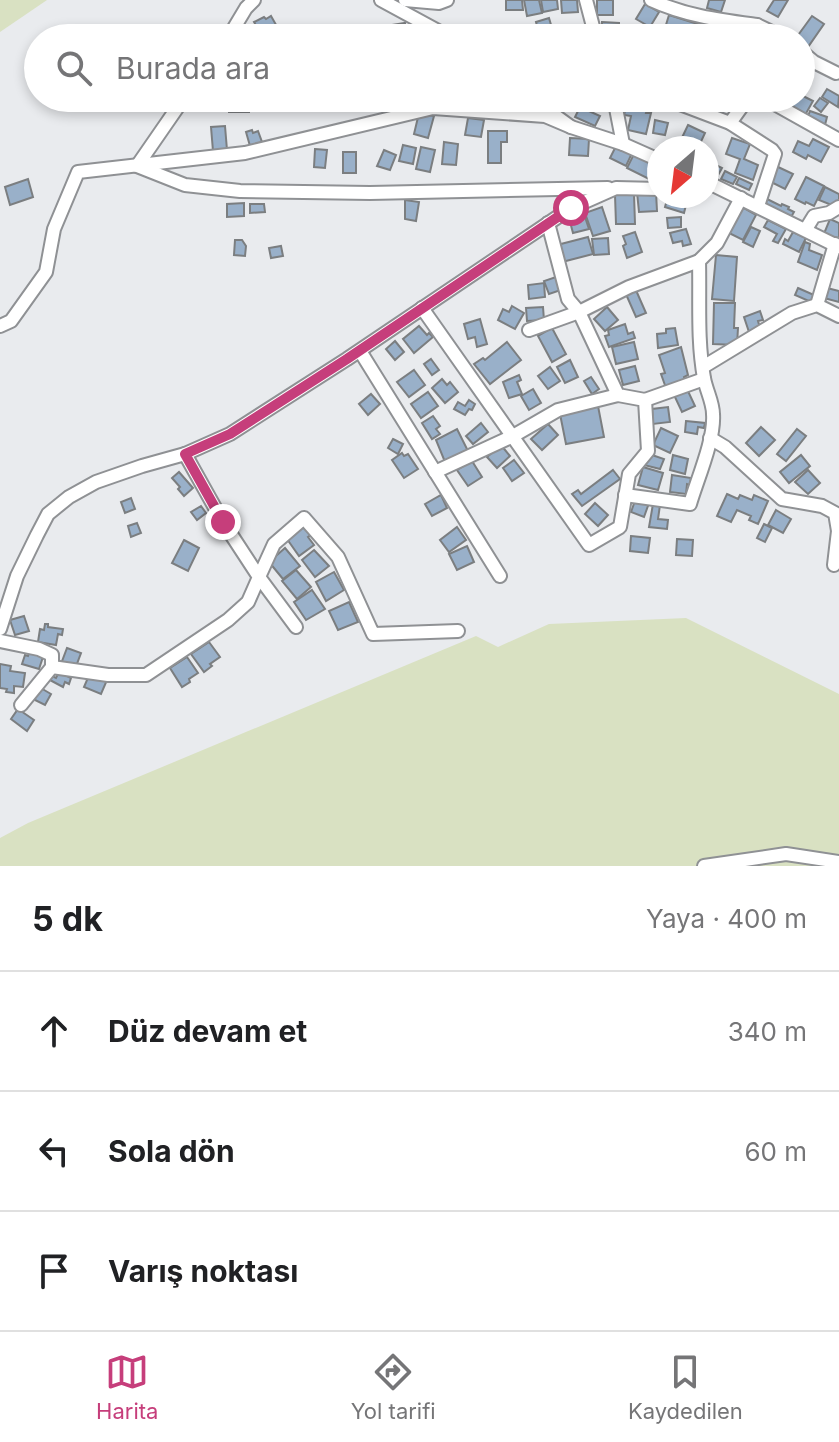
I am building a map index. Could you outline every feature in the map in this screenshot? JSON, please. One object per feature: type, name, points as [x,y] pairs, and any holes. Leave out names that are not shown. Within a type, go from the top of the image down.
[{"type":"street","points":[[236,24],[254,0]]},
{"type":"street","points":[[381,0],[425,24]]},
{"type":"street","points":[[405,0],[439,3],[447,0]]},
{"type":"street","points":[[586,0],[592,24]]},
{"type":"street","points":[[651,0],[668,8],[727,24]]},
{"type":"street","points":[[815,62],[836,73]]},
{"type":"street","points":[[137,166],[174,112]]},
{"type":"street","points":[[0,326],[11,321],[46,272],[54,229],[78,172],[245,153],[416,112]]},
{"type":"street","points":[[489,112],[545,116],[647,155]]},
{"type":"street","points":[[550,112],[571,127]]},
{"type":"street","points":[[617,112],[623,144]]},
{"type":"street","points":[[701,112],[730,123],[775,154],[758,206]]},
{"type":"street","points":[[730,123],[738,112]]},
{"type":"street","points":[[789,112],[839,140]]},
{"type":"street","points":[[137,166],[185,185],[240,191],[370,193],[647,189]]},
{"type":"street","points":[[0,629],[17,576],[48,514],[69,497],[96,482],[185,454],[230,434],[360,351],[571,208],[616,188]]},
{"type":"street","points":[[719,188],[837,246],[817,305]]},
{"type":"street","points":[[529,330],[699,261],[717,243],[741,198]]},
{"type":"street","points":[[806,229],[814,216],[839,207]]},
{"type":"street","points":[[548,223],[568,299],[579,312],[618,395]]},
{"type":"street","points":[[625,495],[690,504],[714,414],[703,373],[699,261]]},
{"type":"street","points":[[435,472],[513,436],[558,410],[618,395],[645,400],[703,373],[792,313],[817,305],[839,316]]},
{"type":"street","points":[[422,308],[589,545],[620,527],[629,474],[648,451],[645,400]]},
{"type":"street","points":[[360,351],[500,576]]},
{"type":"street","points":[[710,438],[725,447],[782,499],[822,506],[835,513],[838,531],[834,565]]},
{"type":"street","points":[[185,454],[223,522],[296,627]]},
{"type":"street","points":[[52,667],[108,675],[146,675],[228,620],[248,602],[274,544],[304,518],[338,557],[373,634],[458,631]]},
{"type":"street","points":[[0,641],[39,649],[52,655],[52,667],[21,705]]},
{"type":"street","points":[[704,866],[786,854],[839,862]]},
{"type":"green space","points":[[0,0],[47,0],[0,32]]},
{"type":"green space","points":[[686,618],[839,694],[839,866],[0,866],[0,838],[28,823],[476,636],[498,647],[549,624]]},
{"type":"building","points":[[506,0],[522,0],[523,10],[506,10]]},
{"type":"building","points":[[524,0],[539,0],[542,13],[527,16]]},
{"type":"building","points":[[541,0],[557,0],[558,9],[543,12]]},
{"type":"building","points":[[561,0],[577,0],[578,12],[562,13]]},
{"type":"building","points":[[597,0],[613,0],[613,15],[597,15]]},
{"type":"building","points":[[709,0],[725,0],[721,12],[707,8]]},
{"type":"building","points":[[774,0],[788,0],[778,17],[767,11]]},
{"type":"building","points":[[645,4],[659,12],[652,24],[636,19]]},
{"type":"building","points":[[669,15],[698,24],[666,24]]},
{"type":"building","points":[[271,16],[276,24],[254,22],[264,17]]},
{"type":"building","points":[[812,16],[824,24],[815,37],[815,24],[806,24]]},
{"type":"building","points":[[549,18],[551,24],[536,24]]},
{"type":"building","points":[[827,89],[839,96],[838,107],[822,97]]},
{"type":"building","points":[[820,98],[828,103],[821,112],[815,105]]},
{"type":"building","points":[[578,112],[600,116],[595,126],[575,117]]},
{"type":"building","points":[[625,112],[651,113],[646,134],[628,130],[631,116],[624,115]]},
{"type":"building","points":[[810,112],[827,117],[825,125],[807,119]]},
{"type":"building","points":[[419,113],[434,116],[428,138],[414,134]]},
{"type":"building","points":[[468,118],[484,120],[481,137],[465,135]]},
{"type":"building","points":[[655,120],[668,123],[665,135],[653,133]]},
{"type":"building","points":[[688,125],[705,133],[704,136],[683,136]]},
{"type":"building","points":[[225,126],[227,150],[213,151],[211,127]]},
{"type":"building","points":[[252,130],[253,133],[258,131],[262,142],[250,146],[246,132]]},
{"type":"building","points":[[488,131],[507,131],[507,142],[501,142],[501,163],[488,163]]},
{"type":"building","points":[[570,138],[589,139],[588,156],[569,155]]},
{"type":"building","points":[[732,138],[750,144],[744,159],[758,165],[753,180],[735,173],[740,159],[726,154]]},
{"type":"building","points":[[813,139],[829,147],[821,162],[793,152],[798,141],[809,146]]},
{"type":"building","points":[[444,142],[458,144],[456,165],[442,164]]},
{"type":"building","points":[[617,144],[633,151],[626,166],[610,158]]},
{"type":"building","points":[[403,145],[416,148],[413,164],[399,161]]},
{"type":"building","points":[[421,147],[435,150],[430,172],[416,169]]},
{"type":"building","points":[[315,149],[327,150],[325,168],[314,167]]},
{"type":"building","points":[[384,150],[396,155],[390,170],[377,166]]},
{"type":"building","points":[[343,152],[356,152],[356,173],[343,173]]},
{"type":"building","points":[[634,154],[647,160],[647,178],[627,168]]},
{"type":"building","points":[[776,166],[793,174],[785,189],[769,181]]},
{"type":"building","points":[[725,171],[737,177],[733,184],[721,179]]},
{"type":"building","points":[[806,177],[824,186],[814,206],[795,199]]},
{"type":"building","points":[[739,178],[752,184],[749,190],[736,184]]},
{"type":"building","points":[[28,179],[33,197],[10,205],[5,187]]},
{"type":"building","points":[[825,187],[839,194],[839,202],[836,201],[834,206],[819,200]]},
{"type":"building","points":[[637,192],[647,192],[647,208],[657,208],[657,211],[639,212]]},
{"type":"building","points":[[634,194],[635,224],[616,224],[615,195]]},
{"type":"building","points":[[763,197],[789,207],[794,212],[790,219],[760,205]]},
{"type":"building","points":[[405,200],[419,202],[416,221],[405,219]]},
{"type":"building","points":[[244,203],[244,216],[227,217],[227,204]]},
{"type":"building","points":[[250,204],[264,204],[265,212],[250,213]]},
{"type":"building","points":[[740,206],[756,215],[743,240],[727,232]]},
{"type":"building","points":[[602,207],[610,231],[593,236],[585,213]]},
{"type":"building","points":[[668,208],[685,208],[684,213]]},
{"type":"building","points":[[584,214],[589,229],[573,233],[569,218]]},
{"type":"building","points":[[681,217],[681,227],[668,228],[667,218]]},
{"type":"building","points":[[830,219],[839,223],[839,244],[823,236]]},
{"type":"building","points":[[768,220],[786,229],[778,243],[773,241],[777,234],[764,227]]},
{"type":"building","points":[[751,227],[760,231],[753,247],[743,242]]},
{"type":"building","points":[[686,229],[691,244],[683,246],[682,241],[673,243],[670,233]]},
{"type":"building","points":[[635,232],[642,252],[627,258],[623,236]]},
{"type":"building","points":[[793,232],[806,238],[799,252],[783,244]]},
{"type":"building","points":[[588,237],[593,254],[562,262],[557,245]]},
{"type":"building","points":[[608,238],[609,254],[594,255],[592,239]]},
{"type":"building","points":[[235,240],[242,240],[246,246],[245,256],[234,255]]},
{"type":"building","points":[[805,242],[810,244],[809,250],[822,255],[817,270],[798,262]]},
{"type":"building","points":[[281,246],[283,256],[271,258],[269,248]]},
{"type":"building","points":[[716,255],[737,257],[734,301],[712,299]]},
{"type":"building","points":[[559,276],[564,289],[549,294],[544,281]]},
{"type":"building","points":[[544,283],[545,297],[529,299],[528,285]]},
{"type":"building","points":[[635,288],[646,313],[636,317],[625,292]]},
{"type":"building","points":[[798,288],[814,295],[811,302],[795,295]]},
{"type":"building","points":[[827,288],[839,291],[839,302],[824,298]]},
{"type":"building","points":[[714,303],[735,303],[737,345],[713,344]]},
{"type":"building","points":[[512,306],[524,313],[515,329],[498,320],[503,309],[509,312]]},
{"type":"building","points":[[543,307],[544,320],[527,321],[526,308]]},
{"type":"building","points":[[607,307],[618,320],[605,331],[594,319]]},
{"type":"building","points":[[760,311],[763,320],[758,321],[760,328],[749,332],[744,317]]},
{"type":"building","points":[[480,319],[487,344],[477,347],[475,337],[468,339],[464,324]]},
{"type":"building","points":[[625,324],[628,334],[633,332],[635,338],[609,347],[605,336],[609,335],[608,330]]},
{"type":"building","points":[[419,326],[433,337],[414,353],[403,339]]},
{"type":"building","points":[[552,328],[566,354],[552,362],[538,336]]},
{"type":"building","points":[[675,328],[678,345],[658,348],[657,334]]},
{"type":"building","points":[[395,341],[404,352],[395,360],[386,349]]},
{"type":"building","points":[[507,342],[521,360],[490,384],[474,364],[483,358],[485,360]]},
{"type":"building","points":[[634,342],[638,359],[616,364],[612,347]]},
{"type":"building","points":[[681,347],[688,375],[684,377],[685,382],[666,388],[659,355]]},
{"type":"building","points":[[431,359],[439,370],[432,375],[424,364]]},
{"type":"building","points":[[570,360],[578,377],[565,383],[557,367]]},
{"type":"building","points":[[635,366],[639,381],[623,385],[619,370]]},
{"type":"building","points":[[550,367],[560,381],[548,389],[538,376]]},
{"type":"building","points":[[414,370],[425,385],[409,397],[397,382]]},
{"type":"building","points":[[519,375],[521,380],[517,382],[522,394],[509,398],[503,382]]},
{"type":"building","points":[[591,377],[599,389],[592,394],[584,381]]},
{"type":"building","points":[[442,379],[447,385],[450,382],[458,392],[445,403],[432,388]]},
{"type":"building","points":[[533,389],[541,403],[529,410],[521,396]]},
{"type":"building","points":[[687,389],[695,406],[682,412],[674,395]]},
{"type":"building","points":[[428,392],[438,406],[421,418],[411,404]]},
{"type":"building","points":[[371,394],[380,404],[368,415],[359,404]]},
{"type":"building","points":[[469,400],[475,404],[465,415],[454,409],[458,402],[465,406]]},
{"type":"building","points":[[598,406],[604,437],[566,444],[560,414]]},
{"type":"building","points":[[668,407],[670,422],[653,424],[652,409]]},
{"type":"building","points":[[433,416],[440,426],[436,429],[440,434],[432,439],[422,423]]},
{"type":"building","points":[[686,421],[705,423],[704,428],[698,427],[697,434],[685,432]]},
{"type":"building","points":[[481,423],[488,432],[473,444],[466,436]]},
{"type":"building","points":[[548,424],[558,435],[542,450],[531,439]]},
{"type":"building","points":[[761,427],[775,440],[759,456],[746,443]]},
{"type":"building","points":[[661,428],[678,436],[670,453],[653,445]]},
{"type":"building","points":[[457,429],[468,451],[445,462],[436,440]]},
{"type":"building","points":[[797,429],[806,436],[786,461],[777,454]]},
{"type":"building","points":[[393,439],[403,444],[398,454],[388,448]]},
{"type":"building","points":[[501,445],[510,456],[497,468],[487,457]]},
{"type":"building","points":[[402,453],[404,456],[408,454],[418,469],[404,478],[392,460]]},
{"type":"building","points":[[652,455],[664,459],[660,469],[644,465]]},
{"type":"building","points":[[673,455],[688,459],[685,474],[670,470]]},
{"type":"building","points":[[801,455],[810,466],[789,483],[780,472]]},
{"type":"building","points":[[514,460],[524,473],[512,481],[503,468]]},
{"type":"building","points":[[472,461],[482,477],[468,486],[457,470]]},
{"type":"building","points":[[643,467],[663,473],[658,490],[638,485]]},
{"type":"building","points":[[613,470],[620,479],[582,506],[572,494],[578,490],[581,494]]},
{"type":"building","points":[[808,470],[820,483],[808,494],[795,482]]},
{"type":"building","points":[[179,472],[193,488],[184,496],[172,478]]},
{"type":"building","points":[[672,475],[691,478],[686,494],[670,492]]},
{"type":"building","points":[[727,494],[752,500],[754,495],[768,501],[758,524],[749,520],[751,516],[737,510],[731,522],[717,516]]},
{"type":"building","points":[[441,495],[447,508],[432,516],[425,504]]},
{"type":"building","points":[[131,498],[135,509],[125,513],[121,502]]},
{"type":"building","points":[[636,498],[649,503],[644,517],[631,512]]},
{"type":"building","points":[[595,503],[608,515],[598,526],[585,514]]},
{"type":"building","points":[[653,504],[660,505],[658,519],[668,520],[667,529],[649,527]]},
{"type":"building","points":[[201,506],[206,513],[197,520],[191,512]]},
{"type":"building","points":[[776,510],[791,519],[783,533],[768,525]]},
{"type":"building","points":[[137,523],[141,533],[131,537],[128,526]]},
{"type":"building","points":[[764,524],[772,528],[765,542],[757,538]]},
{"type":"building","points":[[305,525],[312,534],[308,537],[314,545],[299,556],[287,539]]},
{"type":"building","points":[[457,527],[466,540],[449,552],[440,540]]},
{"type":"building","points":[[631,536],[650,538],[648,553],[630,551]]},
{"type":"building","points":[[677,539],[693,540],[692,556],[676,555]]},
{"type":"building","points":[[184,540],[199,548],[188,571],[172,563]]},
{"type":"building","points":[[467,546],[474,562],[457,570],[449,554]]},
{"type":"building","points":[[285,548],[300,566],[283,579],[269,562]]},
{"type":"building","points":[[314,550],[329,566],[315,577],[302,560]]},
{"type":"building","points":[[296,570],[311,587],[297,599],[282,581]]},
{"type":"building","points":[[334,572],[344,590],[326,601],[316,582]]},
{"type":"building","points":[[312,590],[325,609],[306,620],[294,602]]},
{"type":"building","points":[[349,602],[358,622],[338,630],[329,611]]},
{"type":"building","points":[[24,616],[29,631],[15,635],[10,620]]},
{"type":"building","points":[[45,624],[63,629],[62,635],[58,634],[56,645],[38,642],[40,629],[44,630]]},
{"type":"building","points":[[209,642],[220,657],[204,672],[191,654]]},
{"type":"building","points":[[67,648],[81,653],[75,669],[61,664]]},
{"type":"building","points":[[30,650],[44,654],[39,669],[22,664]]},
{"type":"building","points":[[187,657],[198,673],[182,687],[170,668]]},
{"type":"building","points":[[0,664],[11,666],[10,671],[25,673],[23,687],[14,686],[14,693],[0,688]]},
{"type":"building","points":[[59,672],[71,678],[69,684],[65,682],[63,687],[48,679],[50,675],[56,678]]},
{"type":"building","points":[[90,673],[107,680],[101,694],[84,687]]},
{"type":"building","points":[[39,687],[51,694],[45,705],[33,699]]},
{"type":"building","points":[[18,709],[34,720],[27,731],[11,719]]},
{"type":"route","points":[[223,522],[185,454],[230,434],[571,208]]}]
